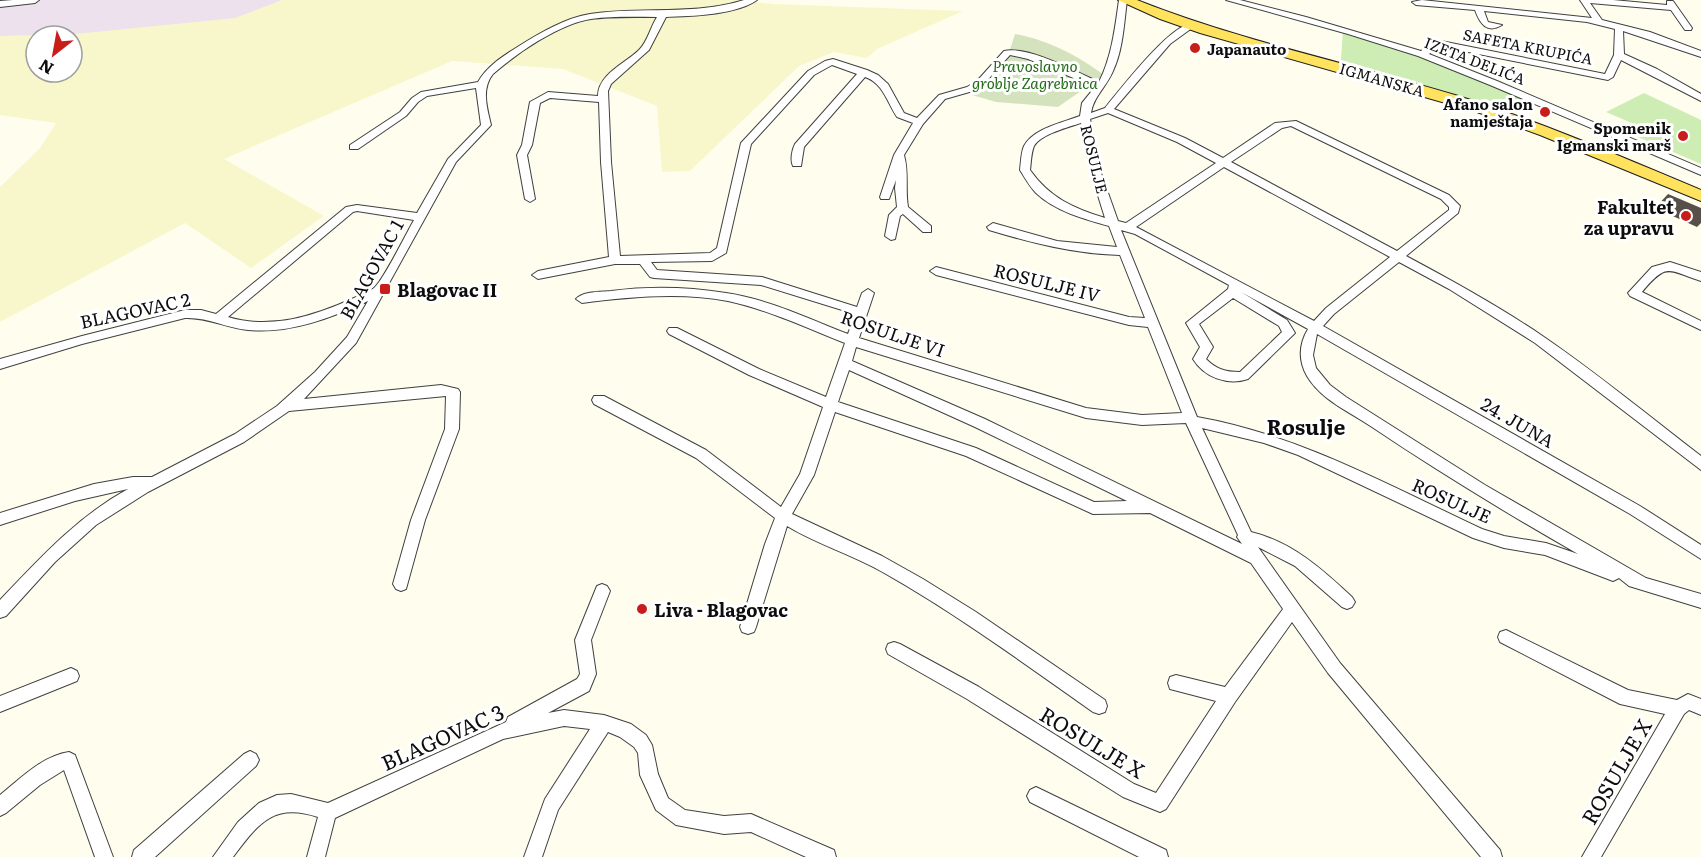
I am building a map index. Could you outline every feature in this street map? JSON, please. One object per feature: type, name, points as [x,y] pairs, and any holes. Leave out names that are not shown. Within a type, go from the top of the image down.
[{"type":"main road","points":[[1124,0],[1159,14],[1176,29]]},
{"type":"main road","name":"IGMANSKA","points":[[1176,29],[1454,99],[1580,146],[1701,196]]},
{"type":"street","points":[[0,4],[35,0]]},
{"type":"street","points":[[354,147],[403,114],[415,100],[424,94],[481,84],[487,74],[509,56],[577,20],[607,16],[708,13],[753,0]]},
{"type":"street","name":"ROSULJE","points":[[1124,0],[1110,69],[1101,86],[1087,103],[1085,117],[1096,173],[1120,226],[1122,251],[1191,420],[1244,537],[1256,558],[1334,668],[1493,857]]},
{"type":"street","name":"IZETA DELIĆA","points":[[1230,0],[1329,26],[1422,55],[1523,95],[1701,172]]},
{"type":"street","points":[[1583,0],[1674,9]]},
{"type":"street","points":[[1583,0],[1599,22]]},
{"type":"street","points":[[1669,0],[1688,28]]},
{"type":"street","points":[[1416,2],[1599,22],[1619,26],[1701,54]]},
{"type":"street","points":[[1478,8],[1485,24],[1498,25]]},
{"type":"street","points":[[615,260],[602,99],[606,82],[648,47],[654,27],[663,15]]},
{"type":"street","name":"SAFETA KRUPIĆA","points":[[1422,55],[1436,43],[1608,77],[1619,55],[1619,26]]},
{"type":"street","points":[[1108,111],[1176,29]]},
{"type":"street","points":[[885,197],[899,155],[919,122],[942,97],[970,89],[980,82],[1009,52],[1020,53],[1049,63],[1101,86]]},
{"type":"street","name":"SAFETA KRUPIĆA","points":[[1619,55],[1654,71],[1701,98]]},
{"type":"street","points":[[538,275],[615,260],[717,255],[722,250],[744,147],[750,136],[811,73],[824,64],[834,62],[864,72],[881,81],[900,115],[919,122]]},
{"type":"street","points":[[797,164],[796,152],[799,146],[864,72]]},
{"type":"street","name":"BLAGOVAC 1","points":[[0,611],[79,530],[103,511],[258,426],[283,407],[334,361],[352,340],[452,161],[486,125],[481,84]]},
{"type":"street","points":[[530,199],[522,155],[527,146],[534,102],[548,95],[602,99]]},
{"type":"street","points":[[1234,287],[1192,322],[1208,347],[1199,359],[1212,371],[1233,377],[1243,376],[1289,333],[1283,323],[1238,296],[1234,287],[1139,231],[1087,216],[1051,200],[1038,189],[1025,171],[1028,148],[1033,141],[1051,130],[1108,111],[1159,129],[1453,286],[1539,340],[1598,382],[1701,464]]},
{"type":"street","points":[[1120,226],[1279,125],[1292,123],[1451,202],[1455,206],[1454,211],[1330,311],[1315,327],[1307,342],[1308,364],[1318,381],[1416,449],[1643,584]]},
{"type":"street","points":[[899,155],[903,170],[900,188],[903,208],[927,229]]},
{"type":"street","points":[[891,236],[895,215],[903,208]]},
{"type":"street","points":[[218,319],[350,209],[420,217]]},
{"type":"street","points":[[993,227],[1055,244],[1083,249],[1122,251]]},
{"type":"street","points":[[643,260],[654,274],[762,281],[861,312]]},
{"type":"street","points":[[1701,277],[1671,266],[1661,266],[1654,269],[1634,293],[1701,326]]},
{"type":"street","name":"ROSULJE IV","points":[[936,271],[1129,321],[1151,323]]},
{"type":"street","name":"24. JUNA","points":[[1234,287],[1315,327],[1635,510],[1701,553]]},
{"type":"street","name":"BLAGOVAC 2","points":[[0,364],[185,314],[199,313],[248,326],[274,326],[302,321],[345,307],[382,289]]},
{"type":"street","name":"ROSULJE VI","points":[[582,299],[619,294],[668,292],[727,297],[765,307],[851,340],[1086,413],[1142,420],[1191,420]]},
{"type":"street","points":[[748,627],[757,590],[783,516],[807,475],[868,293]]},
{"type":"street","points":[[673,331],[754,372],[831,404],[970,452],[1093,508],[1152,507]]},
{"type":"street","points":[[845,363],[980,423],[1256,558]]},
{"type":"street","points":[[283,407],[441,390],[453,392],[452,429],[418,520],[401,584]]},
{"type":"street","points":[[599,400],[661,431],[715,464],[783,516],[888,567],[981,623],[1033,662],[1099,706]]},
{"type":"street","name":"ROSULJE","points":[[1191,420],[1220,425],[1267,438],[1314,457],[1478,534],[1504,542],[1546,549],[1643,584],[1701,601]]},
{"type":"street","points":[[0,519],[76,495],[131,483],[153,482]]},
{"type":"street","points":[[1244,537],[1284,550],[1308,566],[1347,602]]},
{"type":"street","points":[[502,731],[583,686],[588,674],[583,640],[602,591]]},
{"type":"street","name":"ROSULJE X","points":[[894,649],[973,693],[1129,791],[1160,803],[1229,696],[1292,610]]},
{"type":"street","points":[[1506,637],[1626,698],[1678,708],[1688,702],[1701,707]]},
{"type":"street","points":[[0,704],[71,676]]},
{"type":"street","points":[[1176,683],[1229,696]]},
{"type":"street","name":"ROSULJE X","points":[[1591,857],[1678,708]]},
{"type":"street","name":"BLAGOVAC 3","points":[[328,812],[502,731],[564,718],[604,723],[625,730],[640,741],[646,751],[649,775],[662,804],[682,819],[724,825],[752,823],[827,857]]},
{"type":"street","points":[[533,857],[551,805],[604,723]]},
{"type":"street","points":[[0,807],[52,766],[64,760],[69,761],[104,857]]},
{"type":"street","points":[[141,857],[250,760]]},
{"type":"street","points":[[1036,796],[1159,857]]},
{"type":"street","points":[[222,857],[249,822],[266,807],[290,802],[307,804],[328,812],[316,857]]},
{"type":"shaded area","points":[[0,0],[372,0],[325,14],[84,35],[84,24],[24,24],[24,44],[0,59]]},
{"type":"green space","points":[[282,0],[739,0],[773,4],[963,11],[877,49],[867,58],[834,52],[799,66],[690,171],[662,172],[657,106],[563,69],[452,61],[224,159],[324,216],[251,268],[185,223],[0,322],[0,187],[40,148],[56,123],[0,115],[0,36],[24,35],[24,84],[84,84],[84,33],[235,18]]},
{"type":"green space","points":[[1343,30],[1422,55],[1533,101],[1510,114],[1341,60]]},
{"type":"green space","name":"Pravoslavno groblje Zagrebnica","points":[[1015,34],[1062,49],[1104,75],[1058,107],[996,102],[972,95],[1004,68]]},
{"type":"green space","points":[[1644,93],[1701,120],[1701,164],[1631,134],[1641,127],[1606,112]]},
{"type":"building","name":"Fakultet za upravu","points":[[1668,194],[1701,208],[1701,223],[1697,227],[1655,208]]},
{"type":"place","name":"Japanauto","points":[[1195,48]]},
{"type":"place","name":"Afano salon namještaja","points":[[1545,112]]},
{"type":"place","name":"Spomenik Igmanski marš","points":[[1683,136]]},
{"type":"place","name":"Fakultet za upravu","points":[[1686,216]]},
{"type":"place","name":"Blagovac II","points":[[385,289]]},
{"type":"place","name":"Liva - Blagovac","points":[[642,609]]},
{"type":"district","name":"Rosulje","points":[[1306,425]]}]
